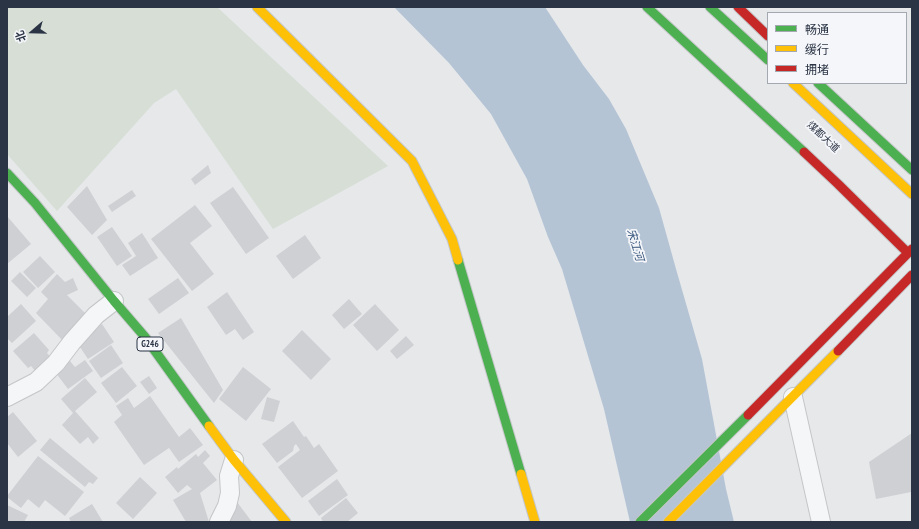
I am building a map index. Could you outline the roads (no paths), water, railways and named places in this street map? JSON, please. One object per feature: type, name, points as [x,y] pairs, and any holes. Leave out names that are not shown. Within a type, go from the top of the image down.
[{"type":"main road","points":[[257,7],[412,160],[452,239],[535,522]]},
{"type":"main road","points":[[640,522],[910,251],[647,7]]},
{"type":"main road","points":[[710,7],[767,59]]},
{"type":"main road","points":[[738,7],[767,35]]},
{"type":"main road","name":"煤都大道","points":[[793,84],[912,194]]},
{"type":"main road","points":[[819,84],[912,170]]},
{"type":"main road","name":"G246","points":[[7,173],[35,203],[114,301],[145,336],[234,460],[286,522]]},
{"type":"main road","points":[[668,522],[912,275]]},
{"type":"street","points":[[7,397],[36,382],[56,363],[96,315],[114,301]]},
{"type":"street","points":[[789,401],[811,522]]},
{"type":"street","points":[[789,401],[821,522]]},
{"type":"street","points":[[219,522],[227,506],[230,493],[229,476],[234,460]]},
{"type":"water","name":"宋江河","points":[[394,7],[545,7],[583,65],[609,99],[626,129],[659,208],[702,359],[726,489],[734,522],[630,522],[604,409],[562,269],[548,237],[527,179],[491,114],[449,63]]}]
